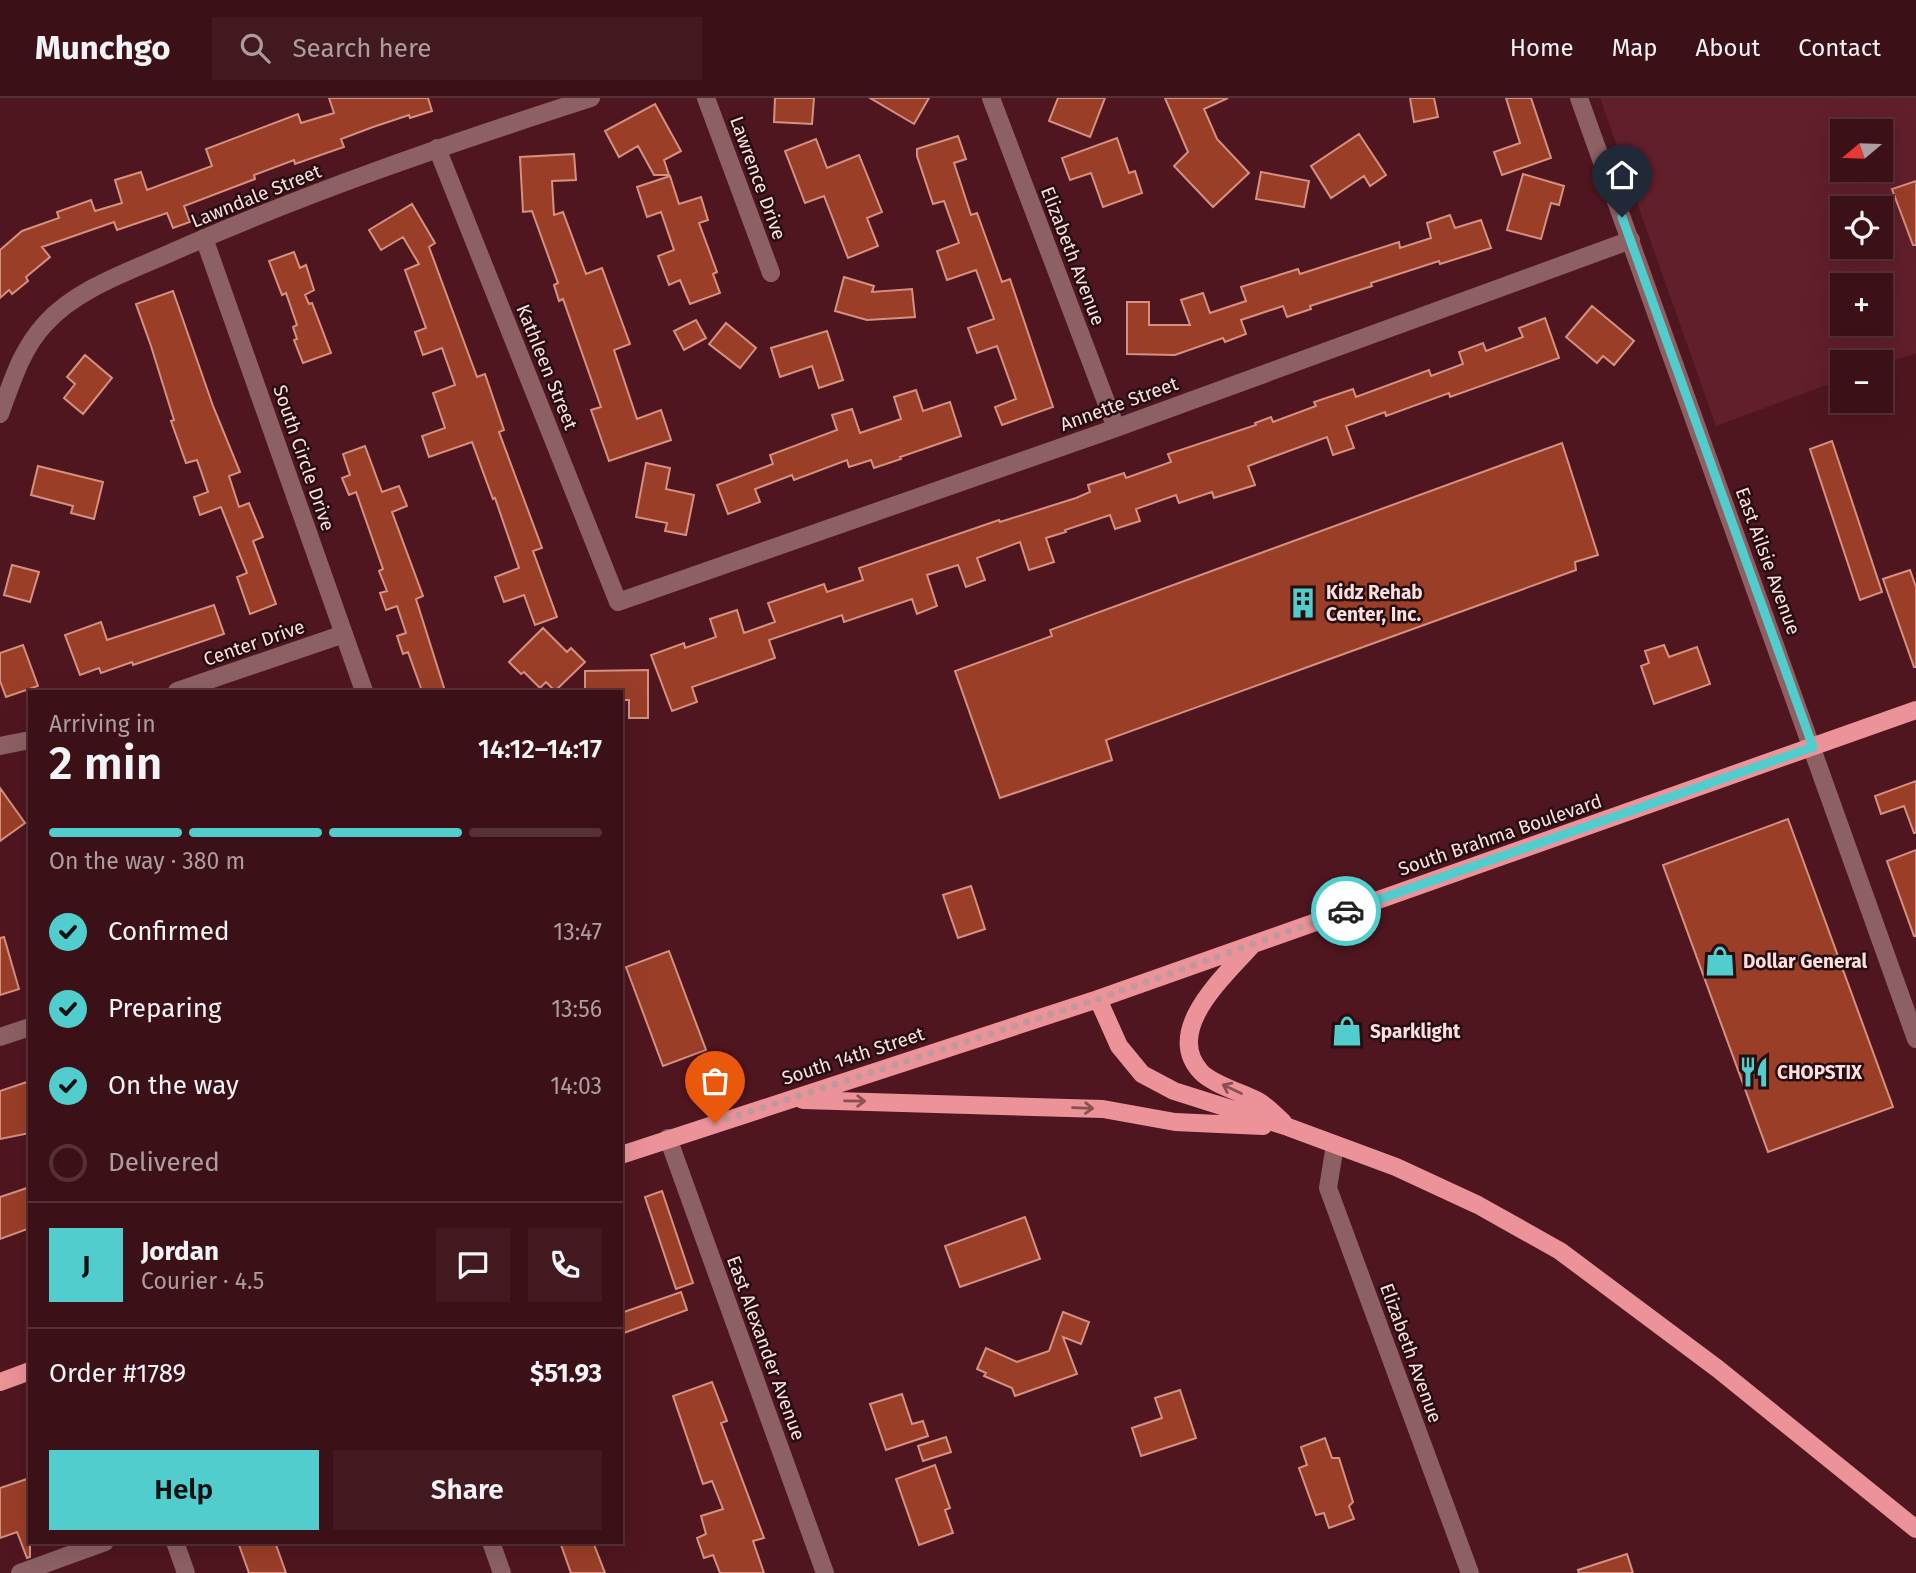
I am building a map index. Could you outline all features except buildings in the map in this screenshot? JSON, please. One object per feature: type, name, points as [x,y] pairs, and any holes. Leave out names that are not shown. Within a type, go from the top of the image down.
[{"type":"main road","name":"South Brahma Boulevard","points":[[1098,999],[1916,710]]},
{"type":"main road","points":[[1252,945],[1206,998],[1192,1019],[1187,1036],[1191,1054],[1201,1072],[1262,1103],[1288,1127]]},
{"type":"main road","points":[[1098,999],[1119,1046],[1142,1074],[1174,1091],[1288,1127],[1396,1167],[1478,1205],[1560,1251],[1718,1369],[1916,1529]]},
{"type":"main road","name":"South 14th Street","points":[[623,1154],[1098,999]]},
{"type":"main road","points":[[787,1099],[1103,1109],[1175,1122],[1288,1127]]},
{"type":"main road","points":[[0,1382],[28,1372]]},
{"type":"street","name":"Lawndale Street","points":[[0,414],[20,359],[45,323],[88,290],[204,238],[437,148],[591,98]]},
{"type":"street","name":"Lawrence Drive","points":[[706,98],[771,273]]},
{"type":"street","name":"Elizabeth Avenue","points":[[991,98],[1116,428]]},
{"type":"street","name":"East Ailsie Avenue","points":[[1579,98],[1916,1039]]},
{"type":"street","name":"Kathleen Street","points":[[437,148],[618,602]]},
{"type":"street","name":"South Circle Drive","points":[[204,238],[364,690]]},
{"type":"street","name":"Annette Street","points":[[618,602],[1116,428],[1631,240]]},
{"type":"street","name":"Center Drive","points":[[180,690],[344,634]]},
{"type":"street","points":[[0,746],[28,740]]},
{"type":"street","points":[[0,1037],[28,1028]]},
{"type":"street","name":"East Alexander Avenue","points":[[668,1138],[825,1573]]},
{"type":"street","name":"Elizabeth Avenue","points":[[1335,1145],[1328,1188],[1470,1573]]},
{"type":"street","points":[[20,1573],[99,1544]]},
{"type":"street","points":[[176,1544],[186,1573]]},
{"type":"street","points":[[492,1544],[502,1573]]},
{"type":"shaded area","points":[[1600,98],[1916,98],[1916,353],[1893,361],[1893,350],[1830,350],[1830,384],[1716,426]]},
{"type":"way so far","points":[[715,1123],[1098,999],[1346,911]]},
{"type":"place","name":"Kidz Rehab Center, Inc.","points":[[1303,603]]},
{"type":"place","name":"Dollar General","points":[[1720,961]]},
{"type":"place","name":"Sparklight","points":[[1347,1031]]},
{"type":"place","name":"CHOPSTIX","points":[[1754,1072]]},
{"type":"route","points":[[1346,911],[1813,747],[1622,217]]}]
